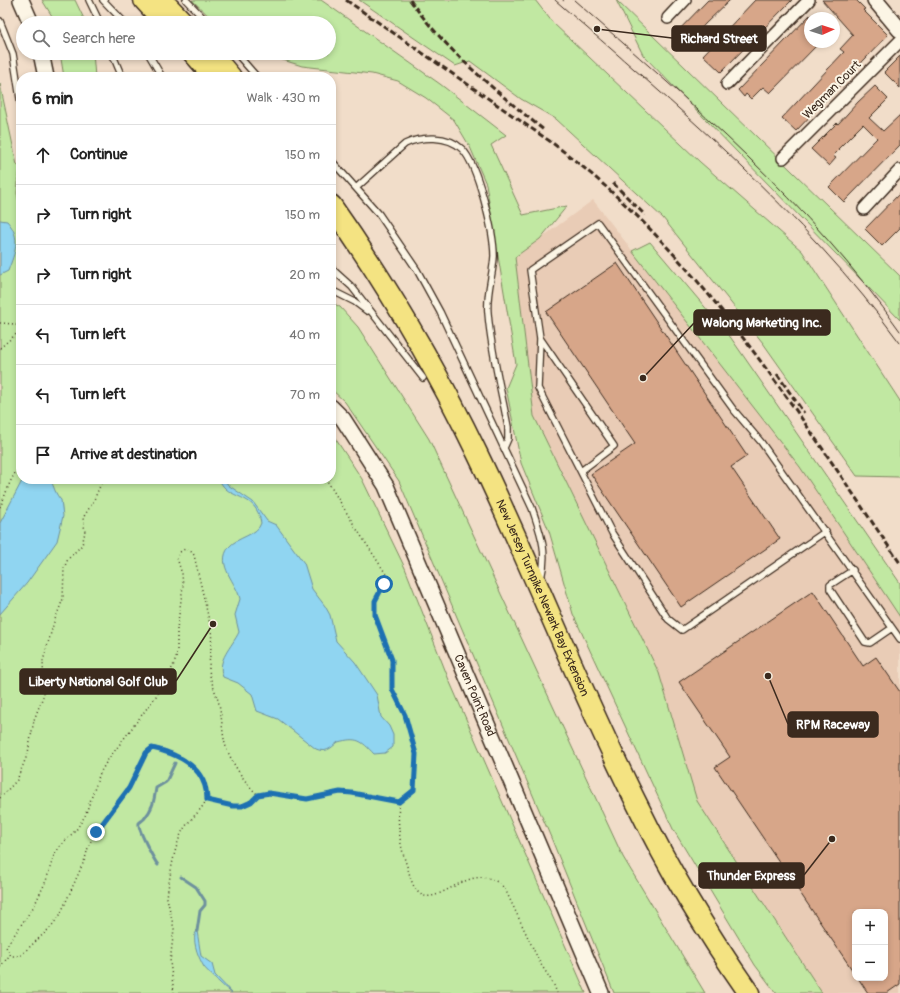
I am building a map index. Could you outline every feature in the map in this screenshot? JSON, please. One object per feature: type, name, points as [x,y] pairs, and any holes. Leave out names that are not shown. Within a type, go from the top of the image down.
[{"type":"highway","points":[[144,0],[159,16]]},
{"type":"highway","points":[[162,0],[177,16]]},
{"type":"highway","points":[[199,60],[210,72]]},
{"type":"highway","points":[[217,60],[227,72]]},
{"type":"highway","name":"New Jersey Turnpike Newark Bay Extension","points":[[336,212],[383,283],[437,375],[486,472],[618,766],[647,824],[700,917],[749,993]]},
{"type":"highway","name":"New Jersey Turnpike Newark Bay Extension","points":[[336,237],[380,303],[423,378],[473,475],[621,802],[676,904],[733,993]]},
{"type":"street","points":[[21,0],[28,16]]},
{"type":"street","points":[[668,18],[685,0]]},
{"type":"street","points":[[727,84],[809,0]]},
{"type":"street","points":[[875,0],[900,30]]},
{"type":"street","name":"Wegman Court","points":[[783,158],[900,41]]},
{"type":"street","points":[[42,60],[45,72]]},
{"type":"street","points":[[864,209],[900,170]]},
{"type":"street","name":"Caven Point Road","points":[[336,413],[352,432],[386,486],[601,993]]},
{"type":"lane","points":[[89,0],[97,16]]},
{"type":"lane","points":[[103,0],[118,16]]},
{"type":"lane","points":[[186,0],[201,16]]},
{"type":"lane","points":[[0,21],[13,54],[16,73]]},
{"type":"lane","points":[[115,60],[120,72]]},
{"type":"lane","points":[[152,60],[159,72]]},
{"type":"lane","points":[[242,60],[253,72]]},
{"type":"lane","points":[[356,188],[405,144],[414,139],[430,137],[451,143],[462,149],[471,163],[489,219],[494,256],[488,313],[508,427],[508,439],[504,448]]},
{"type":"lane","points":[[336,166],[378,214],[417,270],[440,312],[532,508],[541,536],[545,559],[539,589]]},
{"type":"lane","points":[[826,531],[682,630],[668,619],[612,533],[538,388],[540,338],[530,270],[598,223],[733,410],[761,442],[826,531],[900,639]]},
{"type":"lane","points":[[336,273],[352,287],[372,315],[423,378]]},
{"type":"lane","points":[[336,292],[355,302],[372,315]]},
{"type":"lane","points":[[540,338],[614,446],[581,471]]},
{"type":"lane","points":[[853,570],[830,585],[830,589],[865,642],[870,643],[892,628]]},
{"type":"path","points":[[0,323],[16,325]]},
{"type":"path","points":[[0,348],[16,334]]},
{"type":"path","points":[[0,507],[10,485],[13,474],[16,471]]},
{"type":"path","points":[[0,798],[16,780],[28,753],[34,720],[44,694],[43,661],[54,622],[63,600],[64,568],[68,559],[82,545],[85,532],[83,518],[93,502],[100,484]]},
{"type":"path","points":[[329,484],[386,574],[386,580],[375,601],[375,615],[392,660],[392,689],[405,715],[416,754],[414,790],[399,802],[397,820],[406,863],[417,892],[423,895],[433,895],[444,892],[467,879],[478,877],[492,878],[500,883],[505,889],[540,963],[557,993]]},
{"type":"path","points":[[10,955],[6,947],[8,943],[34,906],[46,881],[54,855],[86,816],[95,785],[107,761],[163,687],[171,671],[177,655],[177,629],[183,586],[182,574],[177,558],[180,552],[185,549],[192,552],[194,555],[210,629],[212,640],[210,679],[218,704],[226,745],[234,764],[258,795]]},
{"type":"path","points":[[10,955],[20,956],[57,920],[82,866],[89,844],[129,788],[149,749],[152,748],[169,752],[188,762],[198,770],[207,792],[207,800],[189,821],[182,832],[168,889],[167,898],[174,929],[170,962],[174,993]]},
{"type":"path","points":[[207,800],[233,806],[242,806],[251,802],[258,795],[282,794],[295,798],[307,799],[340,792],[399,802]]},
{"type":"path","points":[[0,967],[10,955]]},
{"type":"shaded area","points":[[593,200],[800,467],[900,617],[900,993],[822,993],[697,801],[659,673],[534,416],[515,257]]},
{"type":"green space","points":[[42,0],[75,0],[83,16],[52,16]]},
{"type":"green space","points":[[192,0],[321,0],[440,84],[506,135],[491,145],[523,215],[567,206],[540,239],[515,257],[534,416],[659,673],[697,801],[822,993],[776,993],[755,965],[673,829],[573,614],[549,531],[521,463],[506,388],[516,364],[486,184],[470,147],[454,120],[426,98],[398,81],[372,74],[302,66],[283,60],[336,60],[336,16],[209,16]]},
{"type":"green space","points":[[359,0],[535,0],[553,23],[700,162],[802,251],[900,401],[900,477],[857,476],[763,343],[663,218],[556,119],[521,99],[470,61],[455,66]]},
{"type":"green space","points":[[616,0],[900,276],[900,320],[643,55]]},
{"type":"green space","points":[[61,60],[94,60],[95,72],[63,72]]},
{"type":"green space","points":[[0,84],[16,160],[16,484],[336,484],[336,440],[362,479],[405,568],[449,680],[586,993],[0,993]]},
{"type":"green space","points":[[650,242],[731,338],[900,583],[900,617],[800,467],[632,251]]},
{"type":"green space","points":[[336,305],[340,307],[358,327],[429,439],[623,857],[705,993],[614,993],[552,840],[399,481],[345,402],[336,394]]},
{"type":"water","points":[[0,220],[7,221],[12,227],[16,239],[16,245],[8,271],[0,275]]},
{"type":"water","points":[[20,484],[52,484],[61,500],[63,516],[57,541],[27,583],[0,614],[0,523]]},
{"type":"water","points":[[222,484],[227,484],[253,502],[267,521],[276,525],[304,563],[312,589],[330,615],[336,641],[355,662],[377,695],[381,717],[389,726],[393,735],[393,747],[385,753],[374,754],[362,743],[354,740],[338,742],[323,751],[316,749],[278,719],[257,711],[252,694],[238,683],[223,677],[221,671],[223,659],[239,632],[235,615],[240,599],[228,574],[224,560],[225,554],[229,547],[256,530],[261,523],[254,506]]},
{"type":"water","points":[[197,931],[201,956],[212,964],[215,975],[232,993],[204,967],[198,956],[196,947],[195,934]]},
{"type":"building","points":[[708,0],[730,0],[705,24],[698,32],[700,34],[685,48],[673,36]]},
{"type":"building","points":[[755,0],[792,0],[721,72],[703,55]]},
{"type":"building","points":[[822,0],[856,0],[865,9],[863,10],[888,35],[796,131],[782,118],[844,52],[840,49],[853,35],[840,20],[840,12],[833,12]]},
{"type":"building","points":[[804,21],[804,48],[814,48],[770,93],[763,87],[751,99],[746,94],[744,97],[738,90]]},
{"type":"building","points":[[900,56],[900,88],[884,72]]},
{"type":"building","points":[[875,86],[888,99],[869,118],[883,131],[900,115],[900,145],[844,202],[829,187],[877,138],[863,124],[838,149],[839,150],[833,156],[836,158],[829,166],[811,149]]},
{"type":"building","points":[[900,193],[900,228],[882,246],[865,229]]},
{"type":"building","points":[[617,263],[747,456],[731,467],[780,539],[681,607],[591,474],[635,444],[546,312]]},
{"type":"building","points":[[813,591],[863,666],[876,657],[900,692],[900,984],[887,993],[868,993],[860,981],[888,981],[888,909],[852,909],[852,970],[715,767],[730,757],[679,682]]},
{"type":"waterway","points":[[158,865],[143,837],[139,823],[144,819],[151,808],[154,801],[156,788],[166,782],[175,763]]},
{"type":"waterway","points":[[181,877],[196,887],[205,901],[205,905],[200,911],[197,931]]},
{"type":"tram line","points":[[555,0],[647,80],[737,162],[822,249],[862,295],[900,343]]},
{"type":"tram line","points":[[574,0],[705,116],[788,197],[828,240],[865,284],[900,331]]},
{"type":"railway","points":[[346,0],[551,142],[605,186],[654,233],[700,284],[743,338],[784,393],[900,563]]},
{"type":"railway","points":[[410,0],[424,19],[456,54],[491,86],[545,131]]},
{"type":"railway","points":[[613,183],[645,215]]},
{"type":"railway","points":[[777,374],[804,413]]},
{"type":"place","name":"Richard Street","points":[[597,29]]},
{"type":"place","name":"Walong Marketing Inc.","points":[[643,378]]},
{"type":"place","name":"Liberty National Golf Club","points":[[213,624]]},
{"type":"place","name":"RPM Raceway","points":[[768,676]]},
{"type":"place","name":"Thunder Express","points":[[832,839]]},
{"type":"route","points":[[96,832],[129,788],[146,753],[152,748],[169,752],[188,762],[198,770],[207,792],[207,800],[233,806],[242,806],[251,802],[258,795],[269,793],[307,799],[340,792],[399,802],[414,790],[416,778],[416,754],[405,715],[392,689],[392,660],[375,615],[375,601],[384,584]]}]
